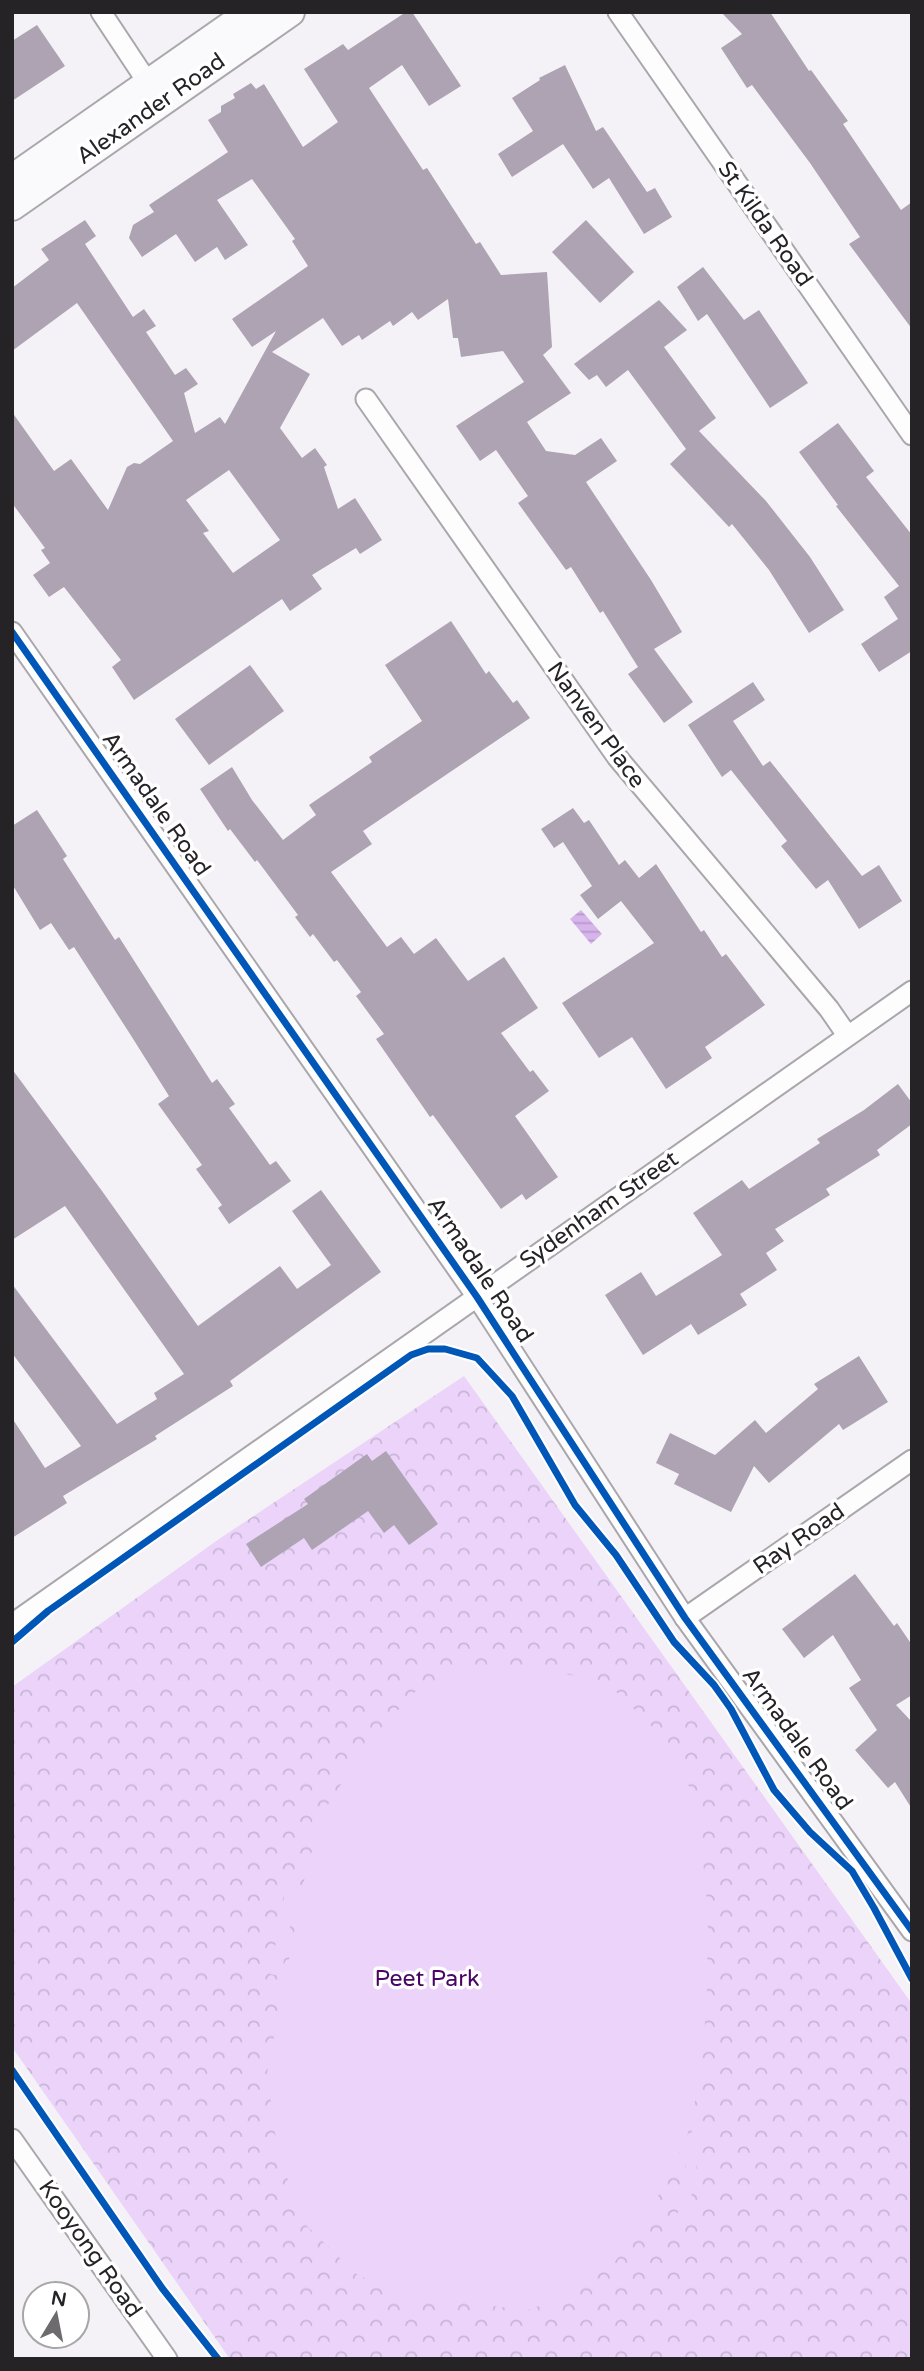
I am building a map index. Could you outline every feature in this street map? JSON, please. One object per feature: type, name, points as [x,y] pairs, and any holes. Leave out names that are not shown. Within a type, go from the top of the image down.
[{"type":"main road","name":"Alexander Road","points":[[12,206],[251,12]]},
{"type":"main road","name":"Alexander Road","points":[[12,179],[290,12]]},
{"type":"street","points":[[101,12],[154,93]]},
{"type":"street","name":"St Kilda Road","points":[[618,12],[912,435]]},
{"type":"street","name":"Nanven Place","points":[[366,399],[617,757],[829,1009],[847,1034]]},
{"type":"street","name":"Armadale Road","points":[[12,632],[477,1297],[685,1618],[912,1931]]},
{"type":"street","name":"Sydenham Street","points":[[12,1624],[847,1034],[912,991]]},
{"type":"street","name":"Ray Road","points":[[685,1618],[912,1460]]},
{"type":"street","name":"Kooyong Road","points":[[12,2139],[167,2359]]},
{"type":"green space","name":"Peet Park","points":[[464,1376],[912,2004],[912,2359],[230,2359],[12,2047],[12,1687],[219,1539]]},
{"type":"green space","points":[[465,1666],[525,1666],[606,1682],[672,1746],[698,1808],[708,1912],[707,1988],[702,2071],[687,2137],[645,2223],[613,2264],[566,2296],[528,2310],[395,2295],[355,2273],[306,2225],[278,2155],[267,2073],[307,1866],[327,1806],[370,1740],[418,1689]]},
{"type":"green space","points":[[287,1881],[298,1883],[281,1976],[270,1974]]},
{"type":"green space","points":[[692,2130],[703,2132],[686,2224],[676,2223]]},
{"type":"shaded area","points":[[581,910],[602,934],[591,944],[570,919]]},
{"type":"building","points":[[406,12],[412,12],[461,86],[429,106],[402,65],[369,88],[423,170],[427,168],[476,244],[480,242],[501,275],[547,272],[552,347],[543,355],[571,393],[527,422],[546,451],[575,455],[601,438],[617,461],[586,482],[682,632],[654,649],[693,702],[664,723],[628,674],[638,667],[603,611],[600,613],[571,567],[566,570],[518,503],[528,496],[496,450],[480,461],[456,426],[524,382],[503,351],[461,357],[458,338],[453,338],[448,299],[418,320],[412,312],[393,326],[390,321],[362,340],[359,335],[342,346],[323,318],[272,352],[310,374],[280,428],[302,458],[315,448],[327,465],[324,467],[338,509],[355,498],[382,540],[360,554],[356,548],[312,575],[322,589],[290,611],[282,599],[134,700],[112,667],[121,660],[64,587],[49,597],[33,575],[50,563],[41,550],[45,548],[12,503],[12,412],[54,471],[71,459],[108,510],[127,467],[134,463],[140,464],[173,441],[77,303],[12,351],[12,288],[49,260],[41,249],[85,220],[96,236],[85,244],[133,317],[144,309],[156,326],[146,332],[175,375],[186,368],[198,384],[184,393],[195,433],[220,417],[225,424],[276,331],[252,347],[232,319],[308,266],[292,241],[295,239],[252,179],[217,200],[248,245],[225,260],[217,247],[195,262],[176,234],[142,257],[129,238],[133,225],[154,212],[149,205],[228,152],[208,120],[221,112],[221,106],[235,98],[233,94],[251,83],[256,89],[264,84],[303,147],[338,122],[304,69],[343,44],[348,50]],"holes":[[[229,470],[280,540],[233,573],[203,533],[209,531],[186,500]]]},
{"type":"building","points":[[721,12],[770,12],[809,71],[811,70],[848,121],[843,124],[901,210],[912,202],[912,329],[849,244],[860,237],[810,163],[752,85],[747,88],[721,48],[742,34]]},
{"type":"building","points":[[37,25],[65,66],[12,101],[12,41]]},
{"type":"building","points":[[565,65],[596,131],[603,127],[647,192],[655,188],[672,217],[644,234],[609,178],[593,189],[563,144],[512,177],[498,154],[533,131],[512,98],[540,80],[539,78]]},
{"type":"building","points":[[586,220],[634,272],[600,303],[552,252]]},
{"type":"building","points":[[703,267],[744,320],[759,310],[808,383],[770,408],[707,314],[698,321],[677,287]]},
{"type":"building","points":[[659,300],[687,330],[664,347],[716,418],[699,431],[766,501],[810,557],[844,610],[809,633],[769,570],[732,524],[729,527],[670,464],[686,449],[628,370],[606,387],[597,375],[589,380],[574,364]]},
{"type":"building","points":[[838,423],[874,471],[866,477],[912,535],[912,651],[879,672],[861,644],[898,619],[884,597],[899,586],[836,506],[838,505],[799,452]]},
{"type":"building","points":[[451,621],[486,674],[489,671],[513,703],[517,700],[530,718],[363,831],[372,844],[331,872],[387,947],[401,937],[414,954],[436,938],[468,981],[504,957],[538,1008],[501,1033],[530,1072],[533,1070],[549,1091],[515,1116],[558,1177],[526,1200],[522,1194],[501,1209],[433,1115],[430,1117],[376,1039],[384,1034],[356,996],[361,992],[313,934],[310,937],[295,917],[298,915],[257,860],[255,862],[230,829],[228,831],[200,789],[232,767],[252,800],[283,840],[316,815],[309,805],[372,762],[369,757],[422,721],[385,665]]},
{"type":"building","points":[[250,665],[284,711],[209,765],[175,719]]},
{"type":"building","points":[[753,682],[765,700],[733,721],[763,766],[770,761],[862,876],[879,865],[902,901],[859,929],[828,880],[816,889],[781,846],[787,841],[731,770],[722,777],[688,725]]},
{"type":"building","points":[[573,808],[584,823],[589,820],[619,865],[625,860],[639,878],[656,864],[701,932],[704,930],[722,957],[726,954],[765,1005],[705,1047],[712,1058],[666,1089],[632,1037],[599,1058],[562,1003],[654,943],[621,901],[598,919],[580,895],[592,886],[563,842],[554,848],[541,829]]},
{"type":"building","points":[[37,810],[67,856],[63,859],[115,940],[119,937],[212,1083],[217,1079],[235,1104],[229,1108],[270,1165],[276,1161],[291,1181],[229,1224],[218,1208],[222,1205],[196,1169],[202,1165],[158,1104],[169,1096],[130,1034],[74,947],[69,950],[51,923],[40,930],[12,884],[12,826]]},
{"type":"building","points":[[12,1069],[198,1326],[280,1266],[297,1289],[331,1265],[292,1211],[321,1190],[381,1272],[230,1381],[233,1386],[155,1436],[157,1439],[63,1496],[67,1503],[12,1538],[12,1418],[45,1468],[81,1446],[12,1353],[12,1284],[117,1424],[157,1399],[154,1393],[184,1374],[65,1206],[12,1240]]},
{"type":"building","points":[[898,1084],[912,1103],[912,1124],[877,1150],[880,1155],[826,1189],[830,1195],[775,1229],[784,1241],[766,1253],[777,1270],[740,1294],[747,1305],[698,1335],[691,1324],[643,1355],[605,1295],[641,1272],[656,1296],[722,1255],[693,1213],[742,1180],[749,1189],[820,1143],[817,1139],[864,1110]]},
{"type":"building","points":[[859,1356],[888,1402],[843,1430],[839,1424],[769,1483],[754,1466],[731,1512],[674,1484],[679,1474],[656,1463],[670,1433],[715,1455],[755,1420],[766,1433],[818,1389],[814,1384]]},
{"type":"building","points":[[386,1451],[438,1524],[409,1545],[394,1525],[384,1533],[368,1511],[312,1550],[304,1538],[261,1567],[246,1544],[308,1504],[304,1499],[367,1454],[372,1461]]},
{"type":"building","points":[[855,1574],[894,1626],[897,1623],[912,1645],[912,1695],[896,1705],[912,1722],[912,1809],[895,1782],[888,1788],[855,1750],[877,1730],[849,1688],[861,1680],[833,1635],[804,1658],[782,1629]]},
{"type":"cycle path","points":[[12,632],[477,1297],[685,1618],[912,1931]]},
{"type":"cycle path","points":[[12,1642],[48,1611],[411,1355],[428,1349],[445,1349],[477,1358],[512,1396],[575,1505],[616,1555],[674,1642],[714,1685],[731,1709],[774,1790],[810,1832],[852,1871],[912,1979]]},
{"type":"cycle path","points":[[12,2070],[162,2288],[218,2359]]}]
